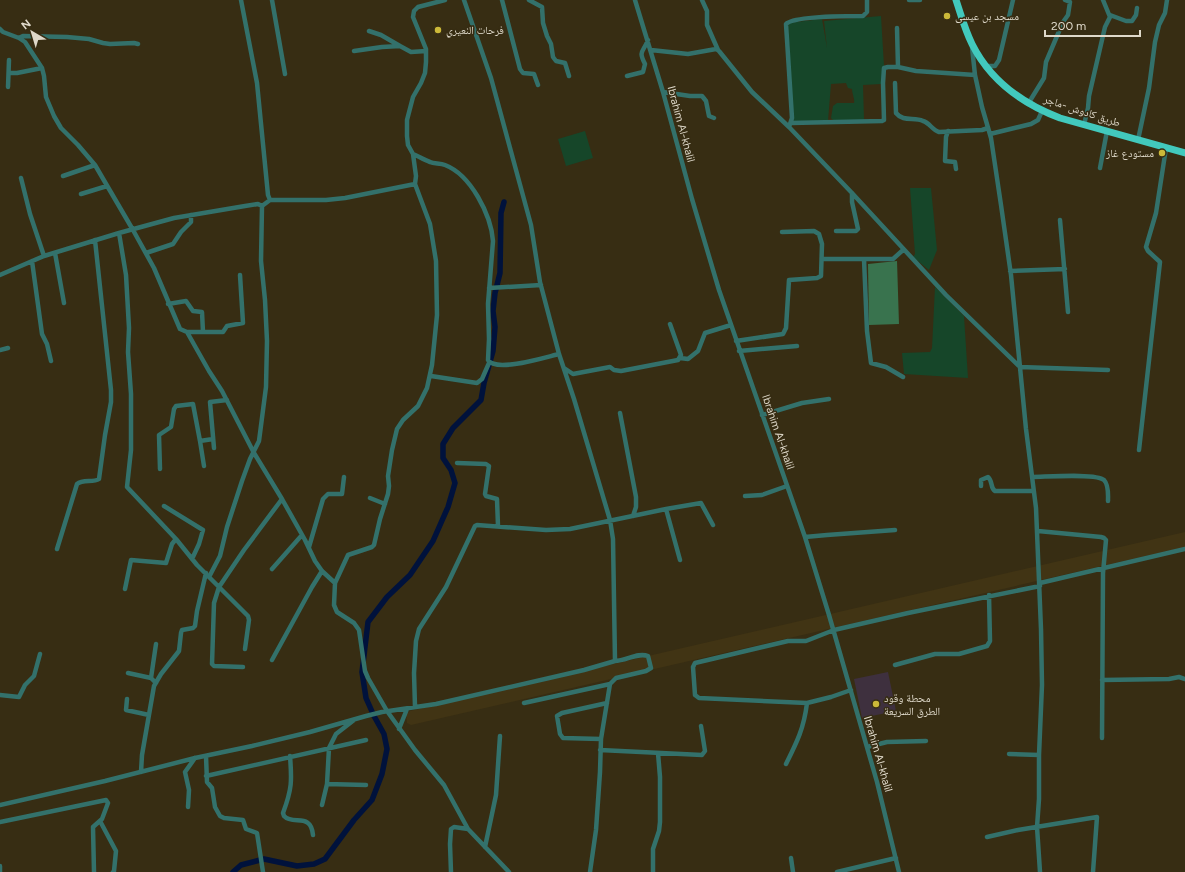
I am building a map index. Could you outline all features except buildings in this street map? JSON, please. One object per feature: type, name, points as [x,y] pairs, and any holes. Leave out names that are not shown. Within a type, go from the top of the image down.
[{"type":"highway","name":"طريق كادوش -ماجر","points":[[956,0],[972,44],[986,66],[1008,90],[1028,104],[1042,111],[1084,125],[1185,153]]},
{"type":"street","points":[[241,0],[258,83],[268,195],[270,200]]},
{"type":"street","points":[[272,0],[285,74]]},
{"type":"street","points":[[445,0],[418,7],[414,11],[413,17],[426,51],[425,73],[413,97],[407,120],[408,145],[413,154],[416,176],[415,184],[430,224],[436,261],[437,315],[431,376],[418,406],[403,420],[397,429],[388,476],[390,486],[376,532],[374,545],[348,555],[335,583],[335,609],[357,626],[368,678],[387,711],[415,750],[444,785],[468,829],[509,872]]},
{"type":"street","points":[[464,0],[491,78],[518,174],[530,225],[541,285],[559,354],[610,520],[613,539],[615,661]]},
{"type":"street","points":[[502,0],[506,21],[520,69],[523,73],[534,74],[538,85]]},
{"type":"street","points":[[529,0],[542,7],[543,23],[551,44],[553,57],[556,61],[565,63],[569,76]]},
{"type":"street","name":"Ibrahim Al-khalil","points":[[635,0],[651,50],[706,246],[736,341],[805,537],[834,630],[877,782],[899,872]]},
{"type":"street","points":[[702,0],[707,11],[707,25],[718,50],[752,92],[790,125],[903,250],[954,303],[1020,367],[1108,370]]},
{"type":"street","points":[[790,125],[790,88],[786,24],[790,21],[815,18],[863,16],[867,12],[867,0]]},
{"type":"street","points":[[909,0],[920,0]]},
{"type":"street","points":[[986,66],[995,66],[999,60],[1013,0]]},
{"type":"street","points":[[1028,104],[1042,83],[1046,62],[1063,22],[1068,15],[1070,2],[1065,0]]},
{"type":"street","points":[[1103,0],[1110,15],[1126,21],[1132,21],[1136,15],[1137,8]]},
{"type":"street","points":[[1138,140],[1149,88],[1155,42],[1159,25],[1165,13],[1167,0]]},
{"type":"street","points":[[1084,125],[1104,27],[1109,20],[1110,15]]},
{"type":"street","points":[[896,28],[898,67]]},
{"type":"street","points":[[1,32],[19,38],[25,42],[42,68],[46,97],[54,116],[61,128],[95,165],[146,253],[180,329],[187,332],[223,332],[227,326],[243,323],[240,275]]},
{"type":"street","points":[[369,32],[381,35],[411,52],[426,51]]},
{"type":"street","points":[[19,38],[23,36],[67,36],[103,43],[138,44]]},
{"type":"street","points":[[627,76],[643,72],[646,64],[641,53],[648,40]]},
{"type":"street","points":[[972,44],[975,75],[990,134],[1010,271],[1038,531],[1042,685],[1037,827],[1040,872]]},
{"type":"street","points":[[354,51],[400,46]]},
{"type":"street","points":[[651,50],[688,54],[718,50]]},
{"type":"street","points":[[8,87],[9,60]]},
{"type":"street","points":[[790,125],[884,120],[884,68],[898,67],[916,71],[975,75]]},
{"type":"street","points":[[9,74],[42,68]]},
{"type":"street","points":[[895,83],[897,116],[906,119],[925,121],[935,131],[982,130],[988,128]]},
{"type":"street","points":[[663,92],[690,96],[702,96],[706,100],[709,116],[714,118]]},
{"type":"street","points":[[990,134],[1031,124],[1039,118],[1042,111]]},
{"type":"street","points":[[948,131],[946,137],[945,161],[955,162],[956,169]]},
{"type":"street","points":[[1100,168],[1107,131]]},
{"type":"street","points":[[1139,450],[1160,262],[1148,251],[1146,245],[1156,213],[1166,148]]},
{"type":"street","points":[[413,154],[431,162],[448,167],[465,180],[477,195],[484,208],[493,233],[494,249],[488,304],[489,363],[482,379],[477,383],[431,376]]},
{"type":"street","points":[[63,176],[95,165]]},
{"type":"street","points":[[21,178],[30,214],[44,256]]},
{"type":"street","points":[[262,206],[270,200],[326,200],[345,198],[415,184]]},
{"type":"street","points":[[81,194],[107,186]]},
{"type":"street","points":[[836,231],[858,229],[852,202],[852,193]]},
{"type":"street","points":[[0,274],[44,256],[163,220],[255,204],[262,206]]},
{"type":"street","points":[[141,772],[142,755],[156,683],[161,674],[179,652],[182,630],[193,628],[195,626],[197,610],[207,575],[220,556],[227,527],[242,481],[250,459],[259,441],[264,404],[267,321],[261,261],[262,206]]},
{"type":"street","points":[[146,253],[173,244],[181,232],[191,222],[191,215]]},
{"type":"street","points":[[1060,220],[1068,312]]},
{"type":"street","points":[[736,341],[774,336],[784,333],[786,328],[789,280],[820,278],[822,259],[821,238],[819,234],[817,232],[782,232]]},
{"type":"street","points":[[119,233],[126,275],[130,328],[128,352],[131,394],[131,450],[127,487],[176,539],[192,559],[249,618],[245,649]]},
{"type":"street","points":[[57,549],[76,484],[79,482],[99,479],[111,402],[110,378],[95,240]]},
{"type":"street","points":[[822,259],[893,259],[903,250]]},
{"type":"street","points":[[55,253],[64,303]]},
{"type":"street","points":[[864,259],[871,363],[875,365],[883,365],[904,377]]},
{"type":"street","points":[[32,261],[42,334],[51,361]]},
{"type":"street","points":[[1010,271],[1065,269]]},
{"type":"street","points":[[489,288],[541,285]]},
{"type":"street","points":[[168,304],[186,301],[193,311],[202,312],[203,332]]},
{"type":"street","points":[[670,324],[681,355],[680,358]]},
{"type":"street","points":[[564,368],[573,374],[610,367],[614,370],[621,371],[676,361],[680,358],[688,359],[698,352],[705,333],[731,324]]},
{"type":"street","points":[[187,332],[227,400],[254,453],[282,499],[309,547],[315,561],[322,571],[335,583]]},
{"type":"street","points":[[739,350],[797,346]]},
{"type":"street","points":[[0,350],[8,348]]},
{"type":"street","points":[[489,363],[506,365],[516,364],[559,354]]},
{"type":"street","points":[[762,415],[802,403],[829,399]]},
{"type":"street","points":[[214,448],[210,402],[227,400]]},
{"type":"street","points":[[160,469],[159,435],[171,427],[174,407],[193,404],[204,466]]},
{"type":"street","points":[[620,414],[636,497],[636,507],[633,516]]},
{"type":"street","points":[[200,441],[213,439]]},
{"type":"street","points":[[457,462],[486,464],[489,466],[484,494],[497,499],[498,526]]},
{"type":"street","points":[[1033,477],[1064,476],[1101,478],[1106,483],[1108,501]]},
{"type":"street","points":[[309,547],[323,499],[328,494],[342,494],[344,477]]},
{"type":"street","points":[[981,486],[981,480],[988,477],[993,490],[995,491],[1034,491]]},
{"type":"street","points":[[745,496],[762,494],[787,486]]},
{"type":"street","points":[[370,498],[385,504]]},
{"type":"street","points":[[243,667],[214,666],[212,664],[214,603],[219,587],[244,550],[282,499]]},
{"type":"street","points":[[415,707],[414,673],[416,641],[419,629],[446,587],[475,526],[498,526],[546,530],[570,529],[702,503],[714,525]]},
{"type":"street","points":[[164,506],[203,530],[199,544],[192,559]]},
{"type":"street","points":[[666,509],[680,560]]},
{"type":"street","points":[[805,537],[827,534],[895,530]]},
{"type":"street","points":[[1038,531],[1104,538],[1106,544],[1104,569],[1102,738]]},
{"type":"street","points":[[272,569],[302,535]]},
{"type":"street","points":[[125,589],[131,560],[166,563],[172,544],[176,539]]},
{"type":"street","points":[[851,690],[807,703],[699,698],[694,695],[693,667],[695,663],[733,653],[788,641],[806,641],[834,630],[1040,584],[1185,549]]},
{"type":"street","points":[[272,660],[308,593],[322,571]]},
{"type":"street","points":[[895,665],[935,654],[959,654],[987,646],[990,641],[988,595]]},
{"type":"street","points":[[151,678],[156,644]]},
{"type":"street","points":[[0,695],[19,696],[34,676],[40,654]]},
{"type":"street","points":[[0,805],[195,758],[259,745],[356,718],[387,711],[436,704],[584,670],[615,661],[644,655],[648,656],[651,668],[646,671],[616,678],[610,684],[524,702]]},
{"type":"street","points":[[128,673],[151,678],[156,683]]},
{"type":"street","points":[[1102,680],[1169,679],[1179,677],[1185,679]]},
{"type":"street","points":[[590,872],[596,830],[601,739],[610,684]]},
{"type":"street","points":[[127,699],[126,710],[149,715]]},
{"type":"street","points":[[601,739],[563,738],[560,734],[557,716],[562,713],[607,703]]},
{"type":"street","points":[[786,764],[801,735],[807,703]]},
{"type":"street","points":[[399,729],[407,709]]},
{"type":"street","points":[[322,805],[327,784],[329,748],[336,734],[356,718]]},
{"type":"street","points":[[600,750],[702,755],[705,751],[701,726]]},
{"type":"street","points":[[485,847],[496,795],[500,736]]},
{"type":"street","points":[[206,776],[366,740]]},
{"type":"street","points":[[867,747],[887,742],[926,741]]},
{"type":"street","points":[[653,872],[653,849],[659,831],[660,822],[660,777],[658,753]]},
{"type":"street","points":[[1009,754],[1039,754]]},
{"type":"street","points":[[206,756],[207,782],[212,788],[215,807],[220,816],[224,818],[243,820],[246,829],[257,834],[262,872]]},
{"type":"street","points":[[290,756],[292,776],[291,792],[283,813],[287,819],[300,820],[308,823],[312,827],[313,835]]},
{"type":"street","points":[[188,807],[189,790],[185,772],[195,758]]},
{"type":"street","points":[[327,784],[366,785]]},
{"type":"street","points":[[0,822],[106,800],[108,804],[103,817],[93,827],[94,872]]},
{"type":"street","points":[[987,837],[1098,817],[1093,872]]},
{"type":"street","points":[[100,821],[116,850],[113,872]]},
{"type":"street","points":[[451,872],[451,828],[454,826],[468,829]]},
{"type":"street","points":[[790,858],[793,872]]},
{"type":"street","points":[[837,872],[896,858]]},
{"type":"street","points":[[0,866],[0,872]]},
{"type":"shaded area","points":[[1185,532],[1185,547],[411,725],[407,723],[406,714],[410,711]]},
{"type":"shaded area","points":[[888,672],[896,711],[862,718],[854,679]]},
{"type":"green space","points":[[881,16],[884,66],[881,84],[863,85],[864,120],[833,120],[831,118],[833,106],[837,103],[854,103],[852,89],[848,88],[846,83],[831,84],[828,121],[793,121],[788,23],[822,19],[827,48],[824,21]]},
{"type":"green space","points":[[585,131],[593,158],[566,166],[558,139]]},
{"type":"green space","points":[[910,188],[931,188],[937,250],[929,270],[913,257],[915,254]]},
{"type":"green space","points":[[897,261],[899,324],[869,325],[868,264]]},
{"type":"green space","points":[[935,287],[964,316],[968,378],[904,374],[902,353],[930,352],[932,348]]},
{"type":"waterway","points":[[233,872],[241,865],[264,859],[297,866],[314,864],[325,859],[354,820],[372,800],[382,774],[387,749],[384,734],[366,698],[362,672],[368,622],[387,597],[410,575],[433,541],[448,507],[455,483],[451,470],[443,458],[443,444],[453,428],[481,400],[493,351],[495,327],[493,311],[495,293],[500,273],[501,213],[504,202]]},
{"type":"place","name":"مسجد بن عيسى","points":[[947,16]]},
{"type":"place","name":"فرحات النعيري","points":[[438,30]]},
{"type":"place","name":"مستودع غاز","points":[[1162,153]]},
{"type":"place","name":"محطة وقود الطرق السريعة","points":[[876,704]]}]
